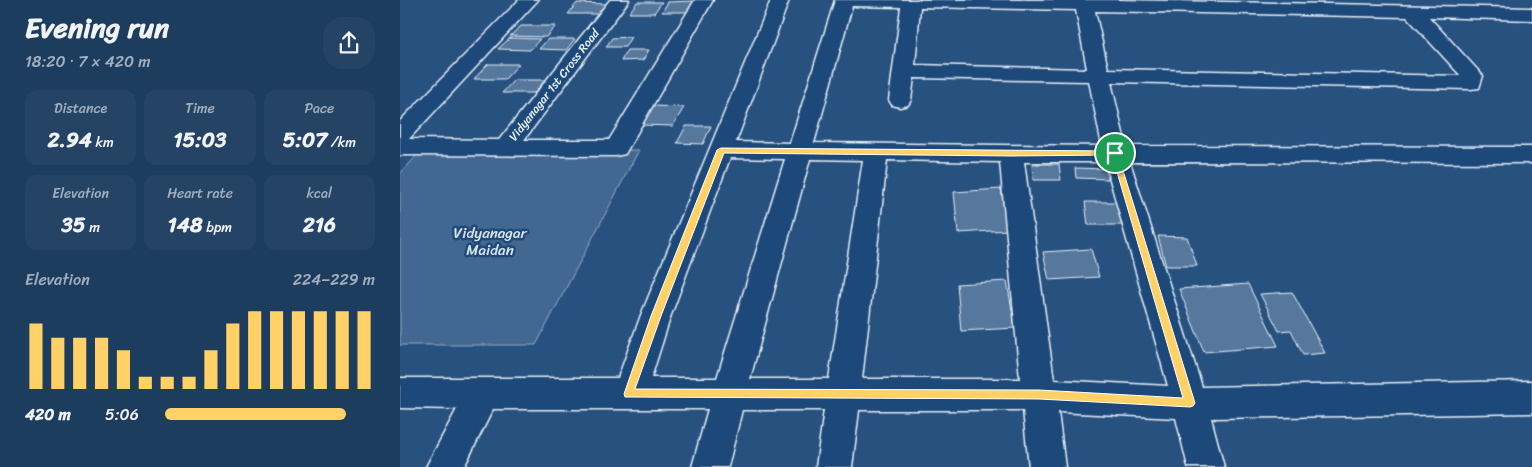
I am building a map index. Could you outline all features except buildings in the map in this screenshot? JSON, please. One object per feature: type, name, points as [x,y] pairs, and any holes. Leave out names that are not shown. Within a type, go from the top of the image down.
[{"type":"street","points":[[400,135],[529,0]]},
{"type":"street","name":"Vidyanagar 1st Cross Road","points":[[506,147],[620,0]]},
{"type":"street","points":[[400,147],[616,148],[704,0]]},
{"type":"street","points":[[629,394],[656,316],[780,0]]},
{"type":"street","points":[[710,467],[729,393],[846,0],[1380,6],[1413,12],[1532,14]]},
{"type":"street","points":[[900,100],[911,1]]},
{"type":"street","points":[[1083,2],[1115,153],[1190,403],[1206,467]]},
{"type":"street","points":[[904,71],[1470,83],[1472,76],[1413,12]]},
{"type":"street","points":[[721,150],[1011,154],[1532,155]]},
{"type":"street","points":[[834,467],[876,153]]},
{"type":"street","points":[[1011,154],[1047,467]]},
{"type":"street","points":[[400,393],[1039,395],[1190,403],[1532,397]]},
{"type":"street","points":[[444,467],[484,393]]},
{"type":"green space","name":"Vidyanagar Maidan","points":[[639,150],[536,345],[400,345],[400,174],[419,153]]},
{"type":"route","points":[[721,150],[1011,154],[1115,153],[1190,403],[1039,395],[843,393],[629,394],[656,316],[721,150]]}]
